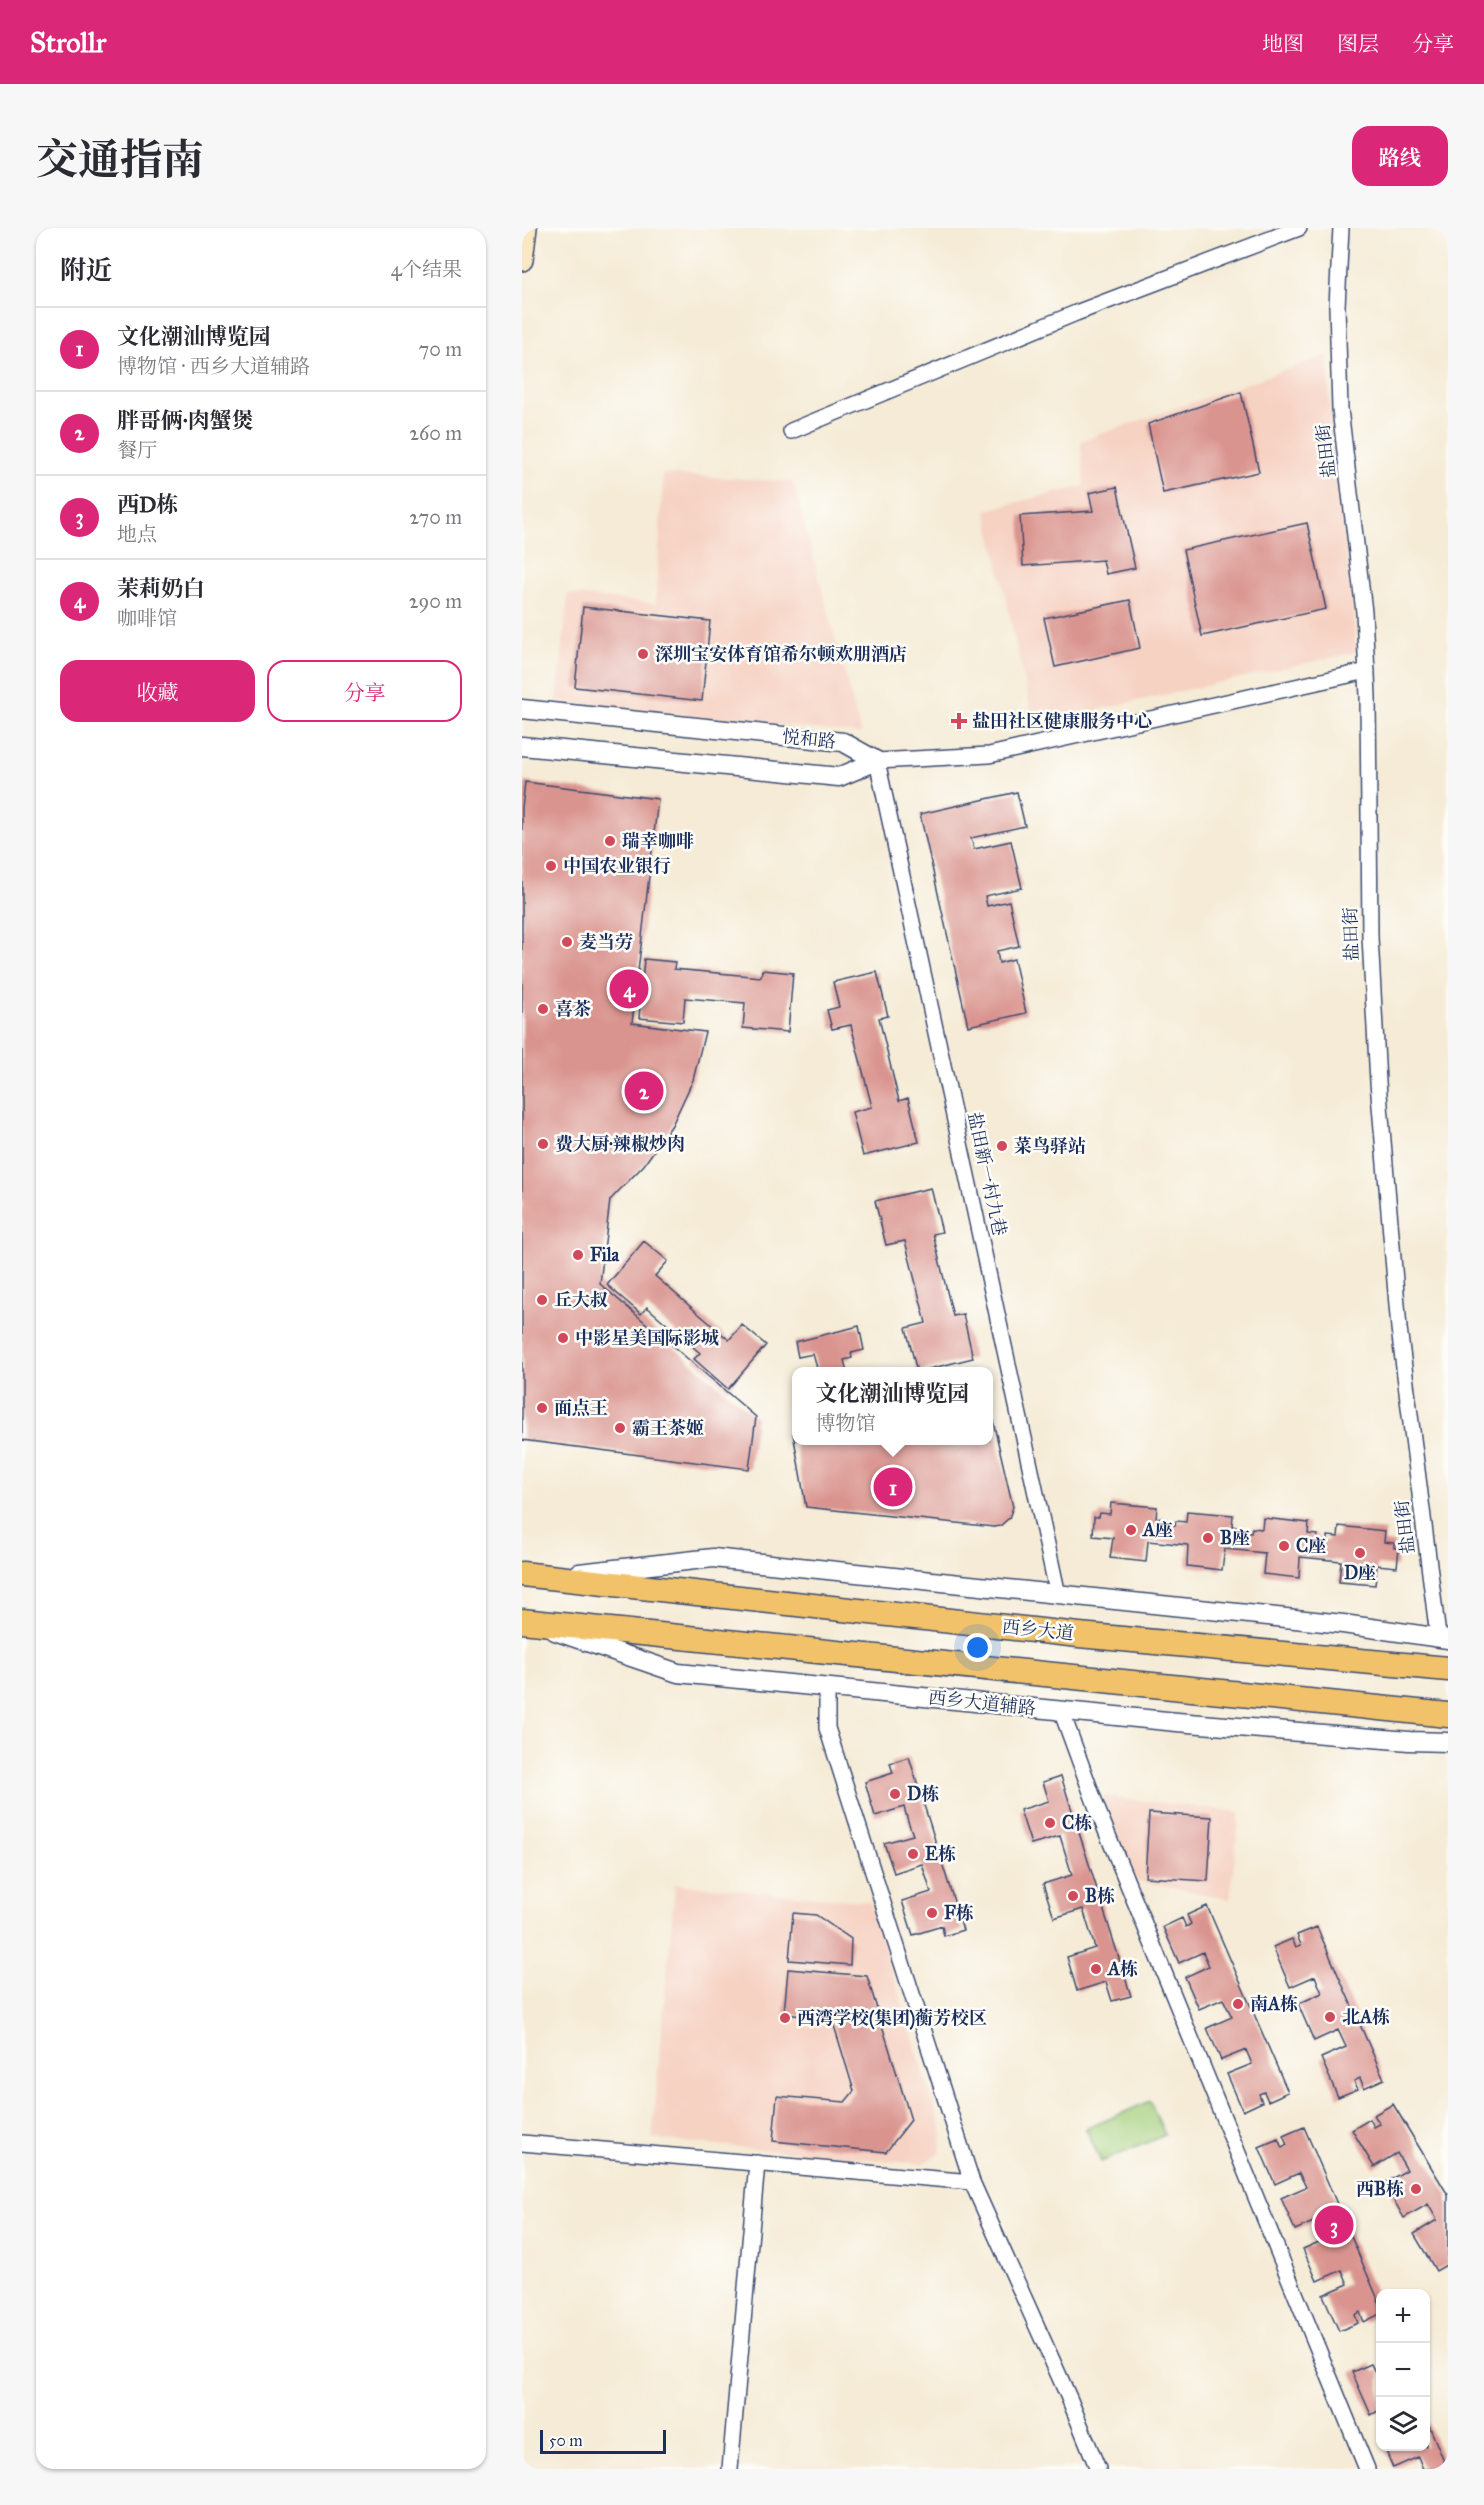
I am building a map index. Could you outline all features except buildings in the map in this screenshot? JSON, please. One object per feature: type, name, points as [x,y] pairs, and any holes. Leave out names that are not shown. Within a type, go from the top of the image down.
[{"type":"main road","points":[[522,260],[526,228]]},
{"type":"main road","name":"西乡大道","points":[[522,1574],[1079,1635],[1448,1669]]},
{"type":"main road","points":[[523,1621],[1448,1715]]},
{"type":"street","points":[[791,431],[1076,313],[1299,228]]},
{"type":"street","name":"盐田街","points":[[1341,228],[1337,306],[1340,409],[1364,612],[1367,670],[1370,937],[1377,1082],[1399,1328],[1443,1638]]},
{"type":"street","points":[[878,761],[989,755],[1367,670]]},
{"type":"street","name":"悦和路","points":[[522,709],[843,742],[878,761]]},
{"type":"street","name":"悦和路","points":[[522,746],[839,777],[878,761]]},
{"type":"street","name":"盐田新一村九巷","points":[[878,761],[1058,1595]]},
{"type":"street","points":[[549,1577],[713,1558],[1343,1624],[1443,1638]]},
{"type":"street","name":"西乡大道辅路","points":[[523,1621],[678,1673],[1061,1710],[1398,1740],[1448,1742]]},
{"type":"street","points":[[827,1688],[827,1728],[972,2182],[1098,2469]]},
{"type":"street","points":[[1061,1710],[1098,1811],[1367,2469]]},
{"type":"street","points":[[522,2143],[972,2182]]},
{"type":"street","points":[[730,2469],[757,2163]]},
{"type":"shaded area","points":[[1328,355],[1330,410],[1354,613],[1356,652],[1034,724],[986,510],[1084,486],[1081,441]]},
{"type":"shaded area","points":[[663,474],[793,482],[861,734],[557,701],[568,594],[656,604]]},
{"type":"shaded area","points":[[1101,1796],[1240,1812],[1230,1899],[1137,1881]]},
{"type":"shaded area","name":"西湾学校(集团)蘅芳校区","points":[[675,1884],[870,1902],[943,2133],[940,2153],[922,2164],[652,2139]]},
{"type":"green space","points":[[1150,2101],[1165,2135],[1101,2162],[1086,2129]]},
{"type":"place","name":"深圳宝安体育馆希尔顿欢朋酒店","points":[[643,654]]},
{"type":"place","name":"盐田社区健康服务中心","points":[[959,721]]},
{"type":"place","name":"瑞幸咖啡","points":[[610,841]]},
{"type":"place","name":"中国农业银行","points":[[551,866]]},
{"type":"place","name":"麦当劳","points":[[567,942]]},
{"type":"place","name":"茉莉奶白","points":[[629,989]]},
{"type":"place","name":"喜茶","points":[[543,1009]]},
{"type":"place","name":"胖哥俩·肉蟹煲","points":[[644,1091]]},
{"type":"place","name":"费大厨·辣椒炒肉","points":[[543,1144]]},
{"type":"place","name":"菜鸟驿站","points":[[1002,1146]]},
{"type":"place","name":"Fila","points":[[578,1255]]},
{"type":"place","name":"丘大叔","points":[[542,1300]]},
{"type":"place","name":"中影星美国际影城","points":[[563,1338]]},
{"type":"place","name":"面点王","points":[[542,1408]]},
{"type":"place","name":"霸王茶姬","points":[[620,1428]]},
{"type":"place","name":"文化潮汕博览园","points":[[893,1487]]},
{"type":"place","name":"A座","points":[[1131,1530]]},
{"type":"place","name":"B座","points":[[1208,1538]]},
{"type":"place","name":"C座","points":[[1284,1546]]},
{"type":"place","name":"D座","points":[[1360,1553]]},
{"type":"place","name":"D栋","points":[[895,1794]]},
{"type":"place","name":"C栋","points":[[1050,1823]]},
{"type":"place","name":"E栋","points":[[913,1854]]},
{"type":"place","name":"B栋","points":[[1073,1896]]},
{"type":"place","name":"F栋","points":[[932,1913]]},
{"type":"place","name":"A栋","points":[[1096,1969]]},
{"type":"place","name":"南A栋","points":[[1238,2004]]},
{"type":"place","name":"北A栋","points":[[1330,2017]]},
{"type":"place","name":"西湾学校(集团)蘅芳校区","points":[[785,2018]]},
{"type":"place","name":"西B栋","points":[[1416,2189]]},
{"type":"place","name":"西D栋","points":[[1334,2225]]}]
